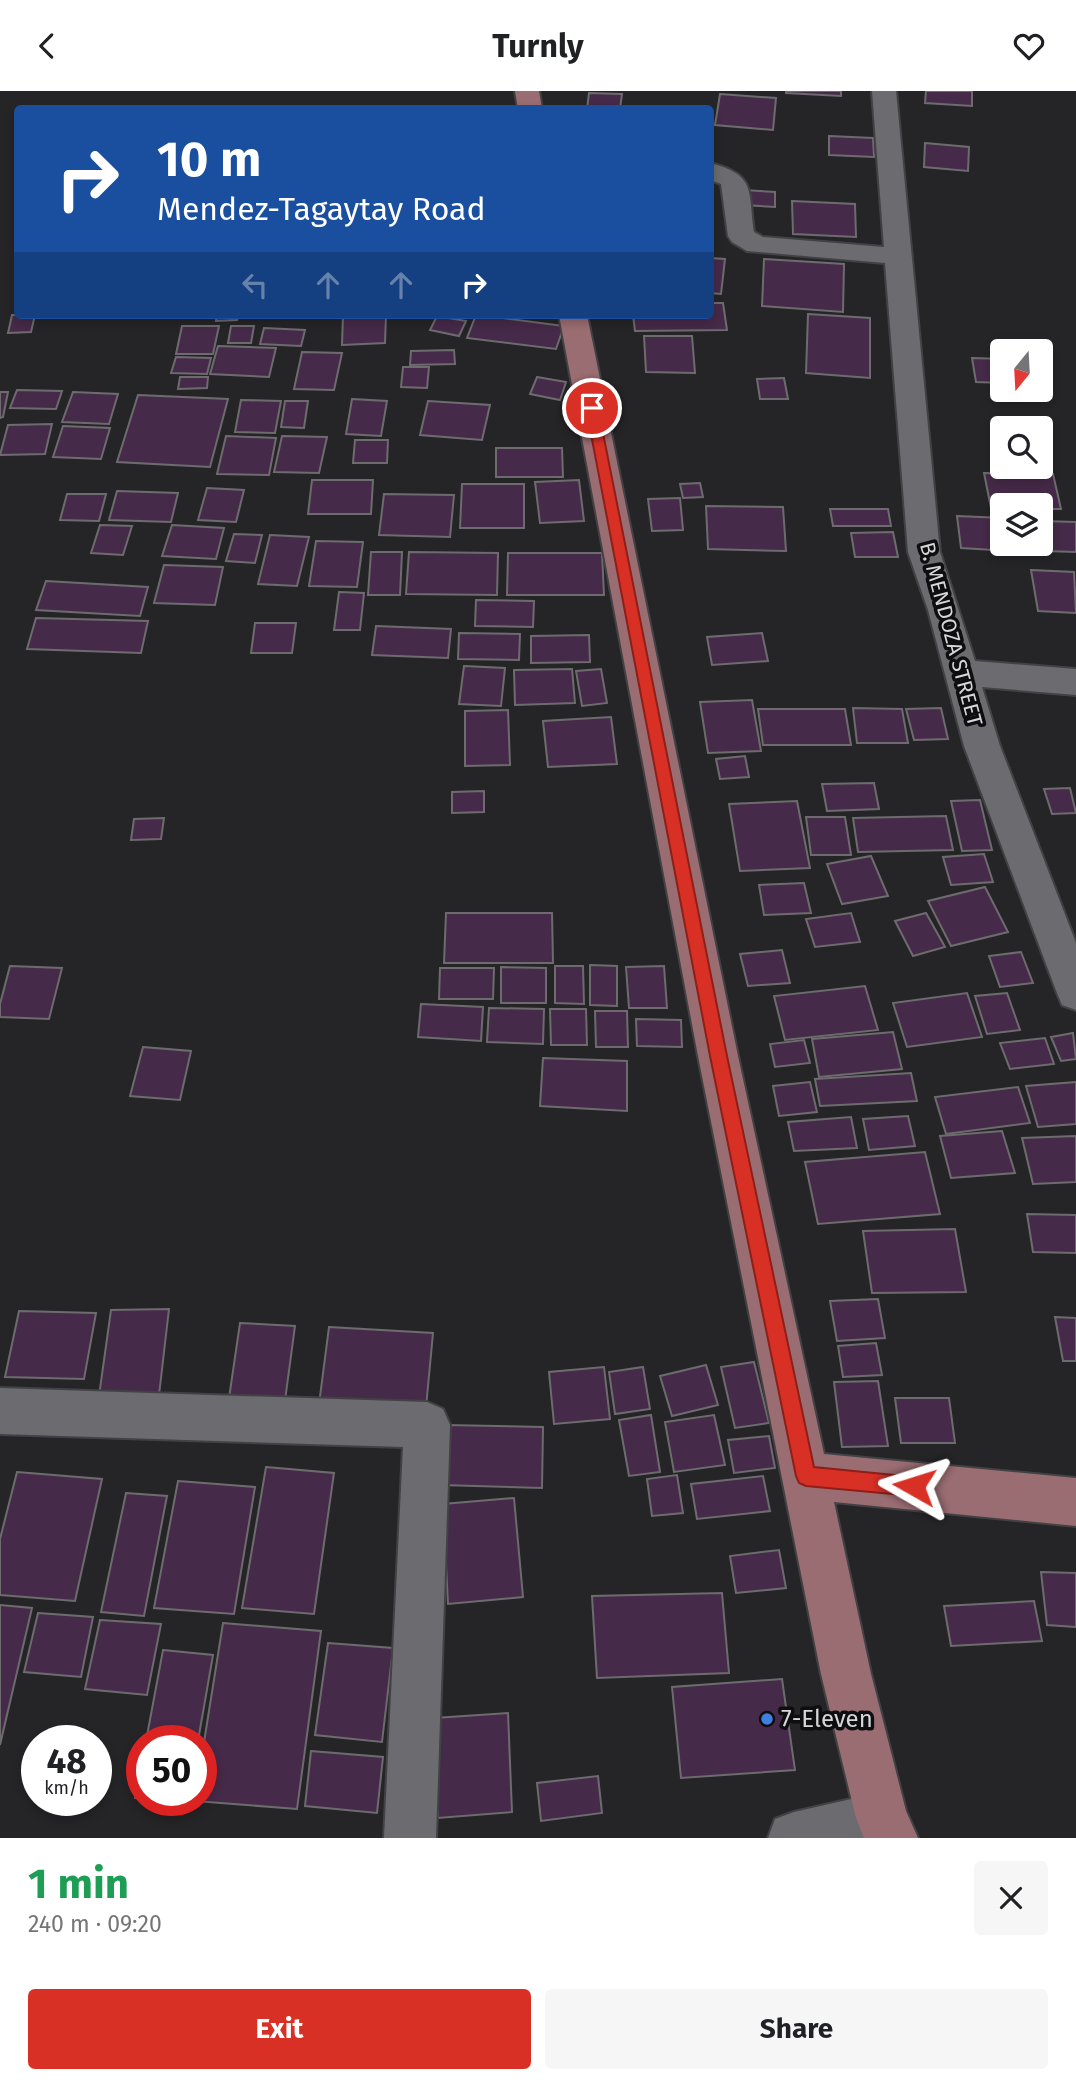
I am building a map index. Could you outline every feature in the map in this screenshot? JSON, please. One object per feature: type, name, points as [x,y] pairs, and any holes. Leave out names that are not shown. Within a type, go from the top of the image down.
[{"type":"main road","points":[[574,319],[718,1056],[846,1674],[887,1828]]},
{"type":"main road","points":[[806,1476],[1076,1502]]},
{"type":"street","name":"B. MENDOZA STREET","points":[[884,91],[924,552],[944,610],[982,746],[1076,993]]},
{"type":"street","points":[[714,172],[730,178],[734,184],[741,236],[757,245],[839,249],[897,256]]},
{"type":"street","points":[[960,672],[1076,682]]},
{"type":"street","points":[[0,1411],[427,1425],[410,1838]]},
{"type":"street","points":[[794,1838],[887,1828]]},
{"type":"building","points":[[841,91],[841,96],[786,93]]},
{"type":"building","points":[[926,91],[972,91],[972,106],[925,103]]},
{"type":"building","points":[[589,93],[622,94],[621,105],[588,105]]},
{"type":"building","points":[[720,94],[776,98],[773,130],[715,125]]},
{"type":"building","points":[[829,136],[873,138],[874,157],[829,155]]},
{"type":"building","points":[[925,143],[969,147],[968,171],[924,167]]},
{"type":"building","points":[[744,190],[775,192],[775,207],[744,205]]},
{"type":"building","points":[[792,201],[855,204],[856,237],[793,234]]},
{"type":"building","points":[[714,258],[725,259],[721,294],[714,293]]},
{"type":"building","points":[[764,259],[844,264],[843,312],[762,306]]},
{"type":"building","points":[[714,303],[723,303],[727,330],[635,331],[634,319],[714,319]]},
{"type":"building","points":[[808,314],[870,318],[870,378],[806,373]]},
{"type":"building","points":[[12,315],[14,319],[34,319],[31,332],[8,333]]},
{"type":"building","points":[[216,319],[237,319],[237,320]]},
{"type":"building","points":[[343,319],[386,319],[385,343],[342,345]]},
{"type":"building","points":[[436,319],[466,321],[459,336],[430,330]]},
{"type":"building","points":[[474,319],[508,319],[564,326],[556,349],[467,338]]},
{"type":"building","points":[[182,326],[219,326],[213,354],[176,354]]},
{"type":"building","points":[[231,326],[254,326],[251,343],[228,343]]},
{"type":"building","points":[[264,328],[305,330],[301,346],[260,344]]},
{"type":"building","points":[[644,336],[692,336],[695,373],[646,372]]},
{"type":"building","points":[[218,346],[276,348],[269,377],[210,374]]},
{"type":"building","points":[[454,350],[455,364],[410,365],[411,351]]},
{"type":"building","points":[[302,352],[342,353],[334,390],[294,389]]},
{"type":"building","points":[[176,357],[211,358],[207,374],[171,373]]},
{"type":"building","points":[[972,358],[990,359],[990,383],[976,382]]},
{"type":"building","points":[[403,367],[429,367],[427,388],[401,387]]},
{"type":"building","points":[[180,377],[208,377],[207,388],[178,389]]},
{"type":"building","points":[[537,377],[566,382],[560,400],[530,394]]},
{"type":"building","points":[[784,378],[788,399],[760,399],[757,379]]},
{"type":"building","points":[[17,390],[62,391],[56,409],[10,408]]},
{"type":"building","points":[[0,392],[8,392],[3,417],[0,418]]},
{"type":"building","points":[[73,392],[118,394],[109,424],[62,422]]},
{"type":"building","points":[[138,395],[228,399],[210,467],[117,462]]},
{"type":"building","points":[[352,399],[387,401],[381,436],[346,434]]},
{"type":"building","points":[[241,400],[281,401],[275,433],[235,432]]},
{"type":"building","points":[[285,401],[308,401],[304,428],[281,427]]},
{"type":"building","points":[[428,401],[490,405],[482,440],[420,435]]},
{"type":"building","points":[[52,424],[45,454],[0,455],[8,425]]},
{"type":"building","points":[[63,426],[110,428],[101,459],[53,457]]},
{"type":"building","points":[[226,436],[276,438],[269,475],[217,474]]},
{"type":"building","points":[[282,436],[327,437],[319,473],[274,472]]},
{"type":"building","points":[[355,440],[388,440],[387,463],[353,463]]},
{"type":"building","points":[[496,448],[562,448],[563,477],[496,477]]},
{"type":"building","points":[[984,473],[990,473],[990,479],[1053,479],[1053,474],[1061,509],[1053,509],[1053,493],[990,493],[990,503]]},
{"type":"building","points":[[312,480],[373,480],[371,514],[308,514]]},
{"type":"building","points":[[579,480],[584,521],[540,523],[535,482]]},
{"type":"building","points":[[700,483],[703,497],[683,498],[680,484]]},
{"type":"building","points":[[462,484],[524,484],[524,528],[460,528]]},
{"type":"building","points":[[207,488],[244,490],[236,522],[198,520]]},
{"type":"building","points":[[117,491],[178,493],[171,522],[109,520]]},
{"type":"building","points":[[67,494],[106,494],[99,521],[60,520]]},
{"type":"building","points":[[384,494],[454,495],[450,537],[379,535]]},
{"type":"building","points":[[680,498],[683,530],[652,531],[648,499]]},
{"type":"building","points":[[706,506],[783,507],[786,551],[708,549]]},
{"type":"building","points":[[830,509],[888,509],[891,526],[833,526]]},
{"type":"building","points":[[957,516],[990,517],[990,550],[961,548]]},
{"type":"building","points":[[1053,521],[1076,522],[1076,552],[1053,551]]},
{"type":"building","points":[[100,525],[132,526],[123,555],[91,553]]},
{"type":"building","points":[[172,525],[224,528],[216,559],[162,556]]},
{"type":"building","points":[[893,532],[898,557],[855,557],[851,533]]},
{"type":"building","points":[[234,534],[262,535],[255,563],[226,561]]},
{"type":"building","points":[[270,535],[309,537],[297,586],[258,584]]},
{"type":"building","points":[[316,541],[363,542],[357,587],[309,586]]},
{"type":"building","points":[[371,552],[402,552],[400,595],[368,595]]},
{"type":"building","points":[[409,552],[498,553],[497,595],[406,594]]},
{"type":"building","points":[[508,553],[602,553],[604,595],[507,595]]},
{"type":"building","points":[[164,565],[223,567],[215,605],[154,603]]},
{"type":"building","points":[[1031,570],[1074,572],[1076,613],[1038,611]]},
{"type":"building","points":[[46,581],[148,587],[140,616],[36,610]]},
{"type":"building","points":[[339,592],[364,593],[360,630],[334,630]]},
{"type":"building","points":[[476,600],[534,601],[533,627],[475,626]]},
{"type":"building","points":[[36,618],[148,621],[141,653],[27,649]]},
{"type":"building","points":[[255,623],[296,623],[292,653],[251,653]]},
{"type":"building","points":[[376,626],[451,629],[448,658],[372,655]]},
{"type":"building","points":[[459,633],[520,634],[519,660],[458,659]]},
{"type":"building","points":[[762,633],[768,661],[712,665],[707,637]]},
{"type":"building","points":[[589,635],[590,662],[531,663],[531,636]]},
{"type":"building","points":[[464,666],[505,668],[501,706],[459,704]]},
{"type":"building","points":[[572,669],[575,703],[515,705],[514,670]]},
{"type":"building","points":[[601,669],[607,703],[582,706],[576,671]]},
{"type":"building","points":[[752,700],[761,751],[708,753],[700,702]]},
{"type":"building","points":[[853,708],[902,709],[908,743],[857,743]]},
{"type":"building","points":[[941,708],[948,739],[914,740],[906,709]]},
{"type":"building","points":[[758,709],[845,709],[851,745],[763,745]]},
{"type":"building","points":[[508,710],[510,765],[465,766],[465,711]]},
{"type":"building","points":[[611,717],[617,764],[548,767],[543,721]]},
{"type":"building","points":[[745,756],[749,777],[720,779],[716,759]]},
{"type":"building","points":[[874,783],[879,809],[827,811],[822,784]]},
{"type":"building","points":[[1070,788],[1076,813],[1052,814],[1044,789]]},
{"type":"building","points":[[484,791],[484,812],[452,813],[452,792]]},
{"type":"building","points":[[980,800],[992,850],[962,851],[951,801]]},
{"type":"building","points":[[797,801],[810,868],[740,871],[729,804]]},
{"type":"building","points":[[946,816],[953,850],[858,852],[853,818]]},
{"type":"building","points":[[806,817],[845,817],[851,855],[811,855]]},
{"type":"building","points":[[164,818],[161,839],[131,840],[134,819]]},
{"type":"building","points":[[984,854],[993,882],[951,885],[943,857]]},
{"type":"building","points":[[871,856],[888,896],[842,904],[827,864]]},
{"type":"building","points":[[804,883],[811,913],[764,915],[759,885]]},
{"type":"building","points":[[985,887],[1008,932],[951,946],[928,901]]},
{"type":"building","points":[[446,913],[552,913],[553,963],[444,963]]},
{"type":"building","points":[[851,913],[860,942],[815,947],[806,919]]},
{"type":"building","points":[[926,913],[945,947],[913,956],[895,921]]},
{"type":"building","points":[[782,950],[790,983],[748,986],[740,954]]},
{"type":"building","points":[[1021,952],[1033,983],[1000,987],[989,956]]},
{"type":"building","points":[[590,965],[617,966],[617,1006],[590,1005]]},
{"type":"building","points":[[10,966],[62,968],[49,1019],[0,1017],[0,1004]]},
{"type":"building","points":[[555,966],[583,966],[584,1004],[555,1003]]},
{"type":"building","points":[[664,966],[667,1008],[629,1008],[626,967]]},
{"type":"building","points":[[501,967],[546,968],[546,1003],[501,1003]]},
{"type":"building","points":[[440,968],[494,968],[493,999],[439,999]]},
{"type":"building","points":[[865,986],[878,1030],[785,1040],[774,996]]},
{"type":"building","points":[[967,993],[982,1037],[907,1047],[893,1003]]},
{"type":"building","points":[[1007,993],[1020,1030],[987,1034],[975,996]]},
{"type":"building","points":[[421,1004],[483,1007],[481,1041],[418,1037]]},
{"type":"building","points":[[489,1008],[544,1009],[543,1044],[487,1042]]},
{"type":"building","points":[[550,1009],[586,1009],[587,1045],[551,1045]]},
{"type":"building","points":[[595,1011],[627,1011],[628,1047],[596,1047]]},
{"type":"building","points":[[636,1019],[681,1020],[682,1047],[637,1046]]},
{"type":"building","points":[[893,1032],[902,1069],[819,1077],[812,1039]]},
{"type":"building","points":[[1073,1033],[1076,1059],[1061,1061],[1051,1037]]},
{"type":"building","points":[[1045,1038],[1054,1064],[1010,1069],[1000,1043]]},
{"type":"building","points":[[804,1040],[810,1063],[775,1067],[770,1044]]},
{"type":"building","points":[[143,1047],[191,1051],[180,1100],[130,1096]]},
{"type":"building","points":[[543,1058],[627,1061],[627,1111],[540,1106]]},
{"type":"building","points":[[911,1073],[917,1101],[820,1106],[815,1079]]},
{"type":"building","points":[[810,1082],[817,1112],[779,1116],[773,1086]]},
{"type":"building","points":[[1076,1082],[1076,1124],[1038,1127],[1026,1086]]},
{"type":"building","points":[[1018,1087],[1030,1123],[946,1134],[935,1097]]},
{"type":"building","points":[[908,1116],[915,1146],[869,1150],[863,1119]]},
{"type":"building","points":[[851,1117],[857,1148],[794,1151],[788,1122]]},
{"type":"building","points":[[1002,1131],[1015,1173],[951,1178],[940,1136]]},
{"type":"building","points":[[1076,1136],[1076,1182],[1033,1184],[1022,1138]]},
{"type":"building","points":[[925,1152],[940,1214],[818,1224],[805,1162]]},
{"type":"building","points":[[1027,1214],[1076,1215],[1076,1253],[1033,1252]]},
{"type":"building","points":[[955,1229],[966,1292],[872,1293],[863,1231]]},
{"type":"building","points":[[878,1299],[885,1338],[837,1341],[830,1301]]},
{"type":"building","points":[[169,1309],[159,1395],[99,1396],[111,1310]]},
{"type":"building","points":[[19,1311],[96,1313],[84,1379],[5,1377]]},
{"type":"building","points":[[1055,1317],[1076,1318],[1076,1361],[1063,1361]]},
{"type":"building","points":[[240,1323],[295,1326],[284,1408],[228,1405]]},
{"type":"building","points":[[329,1327],[433,1333],[425,1418],[318,1412]]},
{"type":"building","points":[[876,1343],[882,1375],[843,1377],[838,1346]]},
{"type":"building","points":[[754,1362],[769,1423],[735,1428],[721,1367]]},
{"type":"building","points":[[706,1365],[718,1405],[672,1416],[660,1376]]},
{"type":"building","points":[[604,1367],[610,1419],[554,1424],[549,1372]]},
{"type":"building","points":[[643,1367],[650,1409],[615,1414],[609,1372]]},
{"type":"building","points":[[878,1381],[888,1446],[842,1447],[834,1382]]},
{"type":"building","points":[[895,1398],[949,1398],[955,1443],[901,1443]]},
{"type":"building","points":[[651,1415],[660,1472],[629,1476],[619,1420]]},
{"type":"building","points":[[714,1415],[725,1465],[674,1472],[665,1422]]},
{"type":"building","points":[[445,1425],[543,1427],[542,1488],[441,1485]]},
{"type":"building","points":[[769,1436],[775,1468],[734,1473],[728,1440]]},
{"type":"building","points":[[266,1467],[334,1473],[314,1614],[242,1608]]},
{"type":"building","points":[[17,1472],[102,1479],[75,1601],[0,1595],[0,1539]]},
{"type":"building","points":[[677,1475],[683,1513],[652,1516],[647,1479]]},
{"type":"building","points":[[763,1476],[770,1511],[697,1519],[691,1484]]},
{"type":"building","points":[[178,1481],[255,1487],[234,1614],[154,1608]]},
{"type":"building","points":[[126,1493],[167,1496],[144,1616],[101,1612]]},
{"type":"building","points":[[514,1498],[523,1597],[448,1604],[443,1504]]},
{"type":"building","points":[[779,1550],[786,1588],[736,1593],[730,1556]]},
{"type":"building","points":[[1041,1572],[1076,1573],[1076,1627],[1047,1625]]},
{"type":"building","points":[[722,1593],[729,1673],[597,1678],[592,1596]]},
{"type":"building","points":[[1034,1601],[1042,1641],[951,1646],[944,1606]]},
{"type":"building","points":[[0,1605],[32,1608],[0,1745]]},
{"type":"building","points":[[38,1613],[93,1617],[81,1677],[24,1672]]},
{"type":"building","points":[[100,1620],[161,1624],[147,1695],[85,1689]]},
{"type":"building","points":[[223,1623],[321,1631],[297,1809],[217,1803],[217,1725],[207,1725]]},
{"type":"building","points":[[328,1643],[393,1648],[382,1742],[315,1735]]},
{"type":"building","points":[[163,1650],[213,1655],[201,1725],[149,1725]]},
{"type":"building","points":[[782,1679],[795,1770],[681,1778],[672,1687]]},
{"type":"building","points":[[508,1713],[512,1812],[438,1818],[435,1718]]},
{"type":"building","points":[[311,1751],[383,1757],[377,1813],[305,1806]]},
{"type":"building","points":[[598,1776],[602,1813],[541,1821],[537,1783]]},
{"type":"place","name":"7-Eleven","points":[[767,1719]]},
{"type":"route","points":[[592,408],[718,1056],[806,1476],[914,1486]]}]
